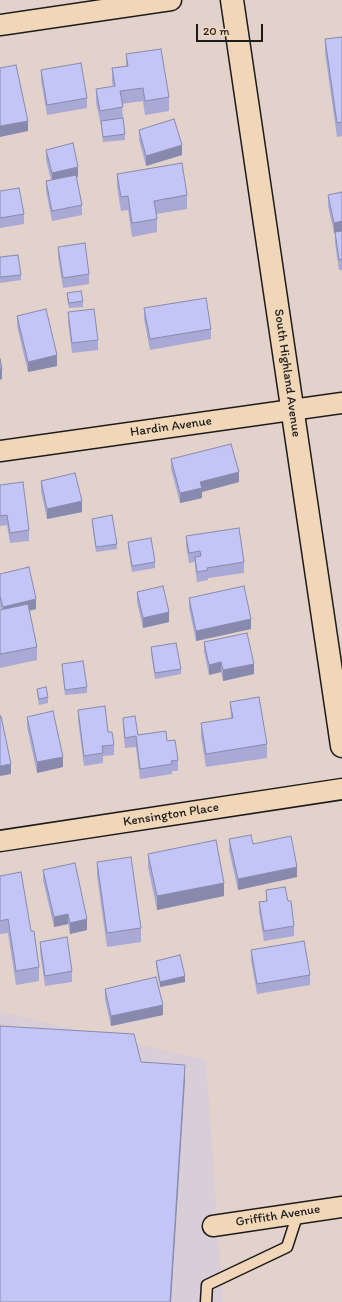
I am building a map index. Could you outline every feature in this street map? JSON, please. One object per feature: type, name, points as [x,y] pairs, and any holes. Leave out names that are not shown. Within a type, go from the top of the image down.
[{"type":"street","points":[[0,25],[171,0]]},
{"type":"street","name":"South Highland Avenue","points":[[232,0],[342,746]]},
{"type":"street","name":"Hardin Avenue","points":[[0,450],[342,403]]},
{"type":"street","name":"Kensington Place","points":[[0,841],[342,789]]},
{"type":"street","name":"Griffith Avenue","points":[[213,1226],[342,1207]]},
{"type":"lane","points":[[206,1302],[207,1285],[287,1247],[298,1213]]},
{"type":"shaded area","points":[[0,1012],[206,1060],[223,1302],[0,1302]]},
{"type":"building","points":[[342,37],[342,122],[337,123],[325,39]]},
{"type":"building","points":[[161,49],[169,97],[145,101],[143,88],[120,91],[123,107],[100,111],[96,89],[115,86],[112,68],[128,66],[126,54]]},
{"type":"building","points":[[81,63],[87,98],[47,105],[41,70]]},
{"type":"building","points":[[16,65],[28,121],[0,126],[0,68]]},
{"type":"building","points":[[123,118],[125,134],[103,137],[101,121]]},
{"type":"building","points":[[174,119],[182,145],[146,156],[139,130]]},
{"type":"building","points":[[73,143],[78,167],[52,173],[46,150]]},
{"type":"building","points":[[182,163],[187,195],[154,201],[157,219],[132,223],[128,196],[121,197],[117,174]]},
{"type":"building","points":[[76,175],[82,205],[52,211],[46,181]]},
{"type":"building","points":[[19,188],[24,214],[0,218],[0,191]]},
{"type":"building","points":[[342,192],[342,221],[334,223],[328,195]]},
{"type":"building","points":[[342,231],[342,259],[339,260],[335,232]]},
{"type":"building","points":[[85,243],[89,274],[63,278],[58,247]]},
{"type":"building","points":[[18,255],[21,275],[0,277],[0,257]]},
{"type":"building","points":[[81,291],[83,301],[69,303],[67,293]]},
{"type":"building","points":[[206,298],[211,329],[150,339],[144,308]]},
{"type":"building","points":[[46,309],[57,355],[28,362],[17,316]]},
{"type":"building","points":[[94,309],[98,340],[72,343],[68,312]]},
{"type":"building","points":[[231,444],[239,472],[200,482],[202,488],[180,493],[171,459]]},
{"type":"building","points":[[75,473],[82,501],[47,509],[41,481]]},
{"type":"building","points":[[23,482],[29,530],[10,533],[7,515],[0,516],[0,485]]},
{"type":"building","points":[[112,515],[117,544],[96,547],[92,519]]},
{"type":"building","points":[[239,528],[244,562],[207,568],[208,570],[197,572],[195,557],[201,556],[200,551],[189,553],[186,536]]},
{"type":"building","points":[[151,538],[155,562],[132,566],[128,542]]},
{"type":"building","points":[[29,567],[36,599],[3,607],[0,596],[0,574]]},
{"type":"building","points":[[163,586],[169,612],[143,618],[137,592]]},
{"type":"building","points":[[244,586],[251,619],[196,631],[189,598]]},
{"type":"building","points":[[28,604],[37,647],[0,654],[0,610]]},
{"type":"building","points":[[247,633],[254,664],[223,670],[221,662],[209,665],[204,642]]},
{"type":"building","points":[[176,643],[181,669],[155,673],[151,647]]},
{"type":"building","points":[[83,661],[87,687],[65,690],[62,664]]},
{"type":"building","points":[[46,687],[48,697],[39,699],[37,689]]},
{"type":"building","points":[[259,697],[267,744],[206,754],[201,723],[233,718],[230,702]]},
{"type":"building","points":[[105,706],[108,732],[112,732],[114,745],[102,746],[103,753],[84,756],[78,710]]},
{"type":"building","points":[[53,711],[63,757],[37,762],[27,717]]},
{"type":"building","points":[[0,716],[11,764],[0,766]]},
{"type":"building","points":[[135,716],[138,735],[166,731],[167,741],[175,740],[178,760],[171,761],[172,764],[140,769],[136,736],[125,738],[123,718]]},
{"type":"building","points":[[251,835],[253,844],[291,836],[297,867],[238,879],[229,839]]},
{"type":"building","points":[[216,840],[224,883],[157,896],[148,854]]},
{"type":"building","points":[[131,857],[141,928],[107,933],[97,862]]},
{"type":"building","points":[[75,863],[87,919],[70,923],[68,914],[54,917],[43,870]]},
{"type":"building","points":[[21,872],[31,931],[34,931],[39,967],[16,971],[8,919],[0,921],[0,876]]},
{"type":"building","points":[[285,887],[288,901],[291,901],[294,926],[264,931],[259,902],[267,901],[266,890]]},
{"type":"building","points":[[67,937],[72,971],[45,976],[40,942]]},
{"type":"building","points":[[304,941],[310,975],[257,984],[251,950]]},
{"type":"building","points":[[180,955],[185,976],[160,982],[156,961]]},
{"type":"building","points":[[156,977],[163,1005],[111,1016],[105,989]]},
{"type":"building","points":[[0,1026],[134,1034],[141,1062],[185,1065],[170,1302],[0,1302]]}]
